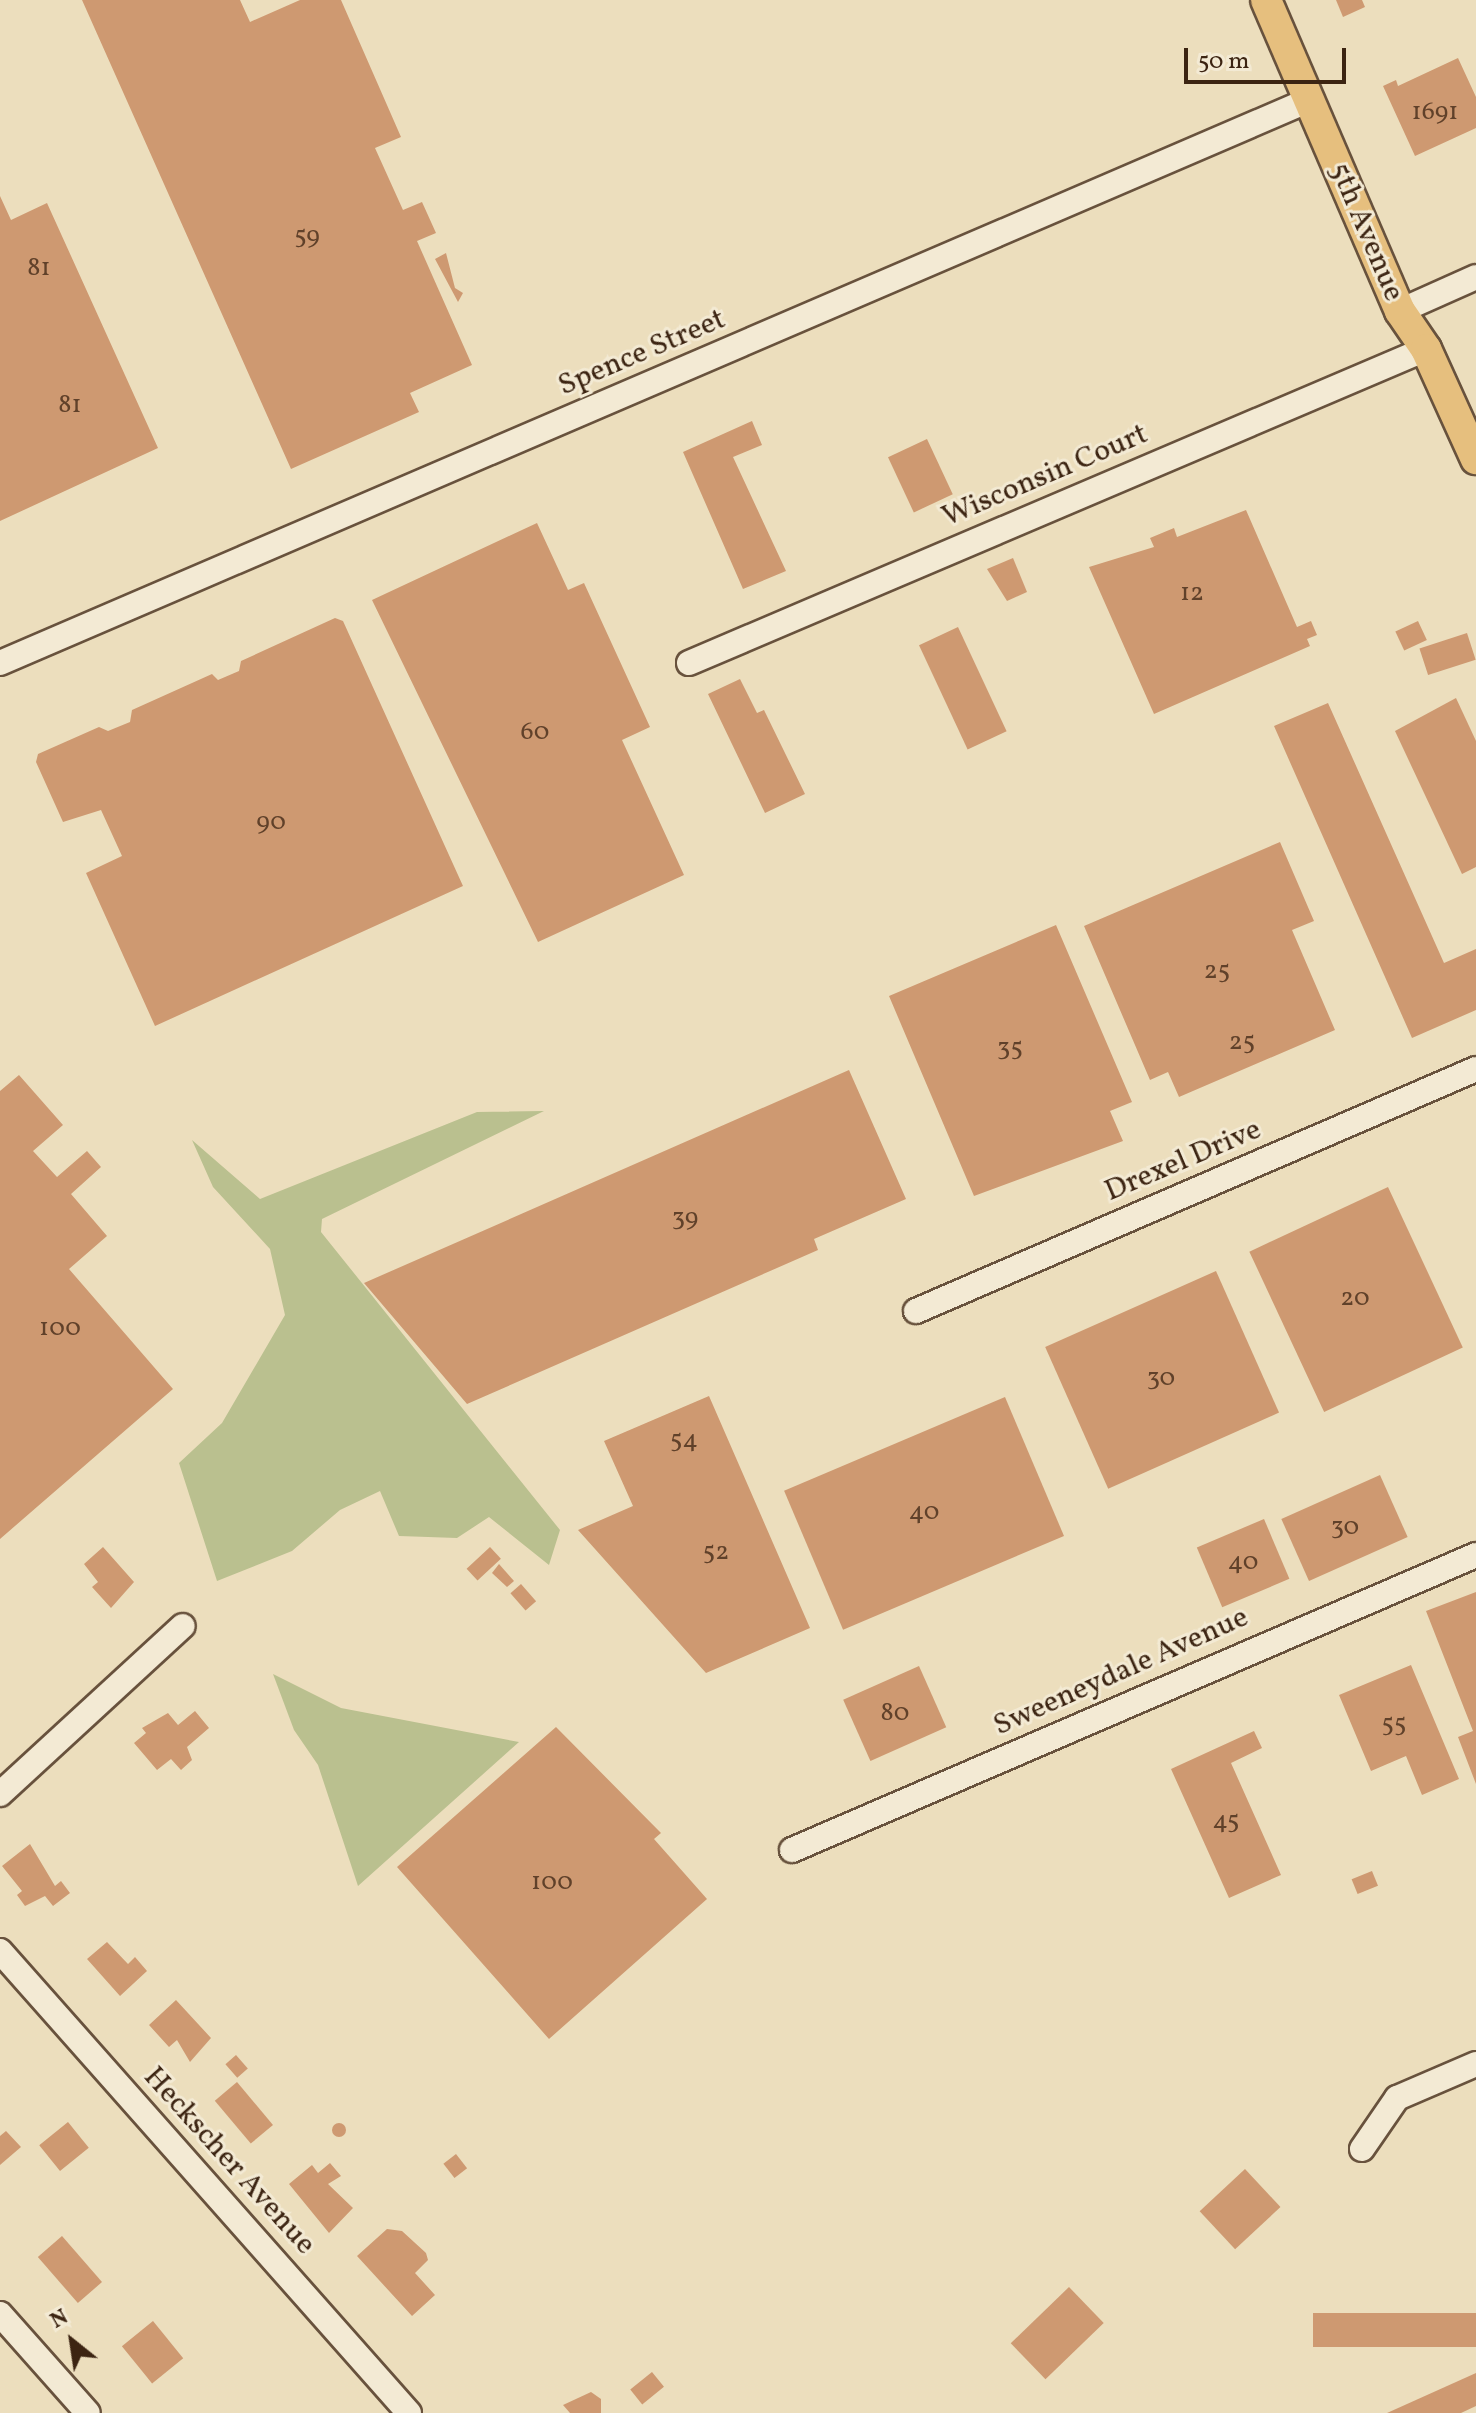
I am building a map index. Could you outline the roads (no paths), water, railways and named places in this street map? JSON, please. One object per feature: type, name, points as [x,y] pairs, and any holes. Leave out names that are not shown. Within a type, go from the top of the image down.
[{"type":"main road","name":"5th Avenue","points":[[1266,0],[1400,311],[1426,349],[1476,459]]},
{"type":"street","name":"Spence Street","points":[[0,663],[1309,100]]},
{"type":"street","points":[[1400,311],[1476,277]]},
{"type":"street","name":"Wisconsin Court","points":[[689,663],[1426,349]]},
{"type":"street","name":"Drexel Drive","points":[[916,1311],[1476,1069]]},
{"type":"street","name":"Sweeneydale Avenue","points":[[792,1850],[1476,1555]]},
{"type":"street","points":[[0,1794],[183,1626]]},
{"type":"street","name":"Heckscher Avenue","points":[[0,1951],[409,2413]]},
{"type":"street","points":[[1362,2149],[1397,2098],[1476,2064]]},
{"type":"street","points":[[0,2314],[88,2413]]}]
